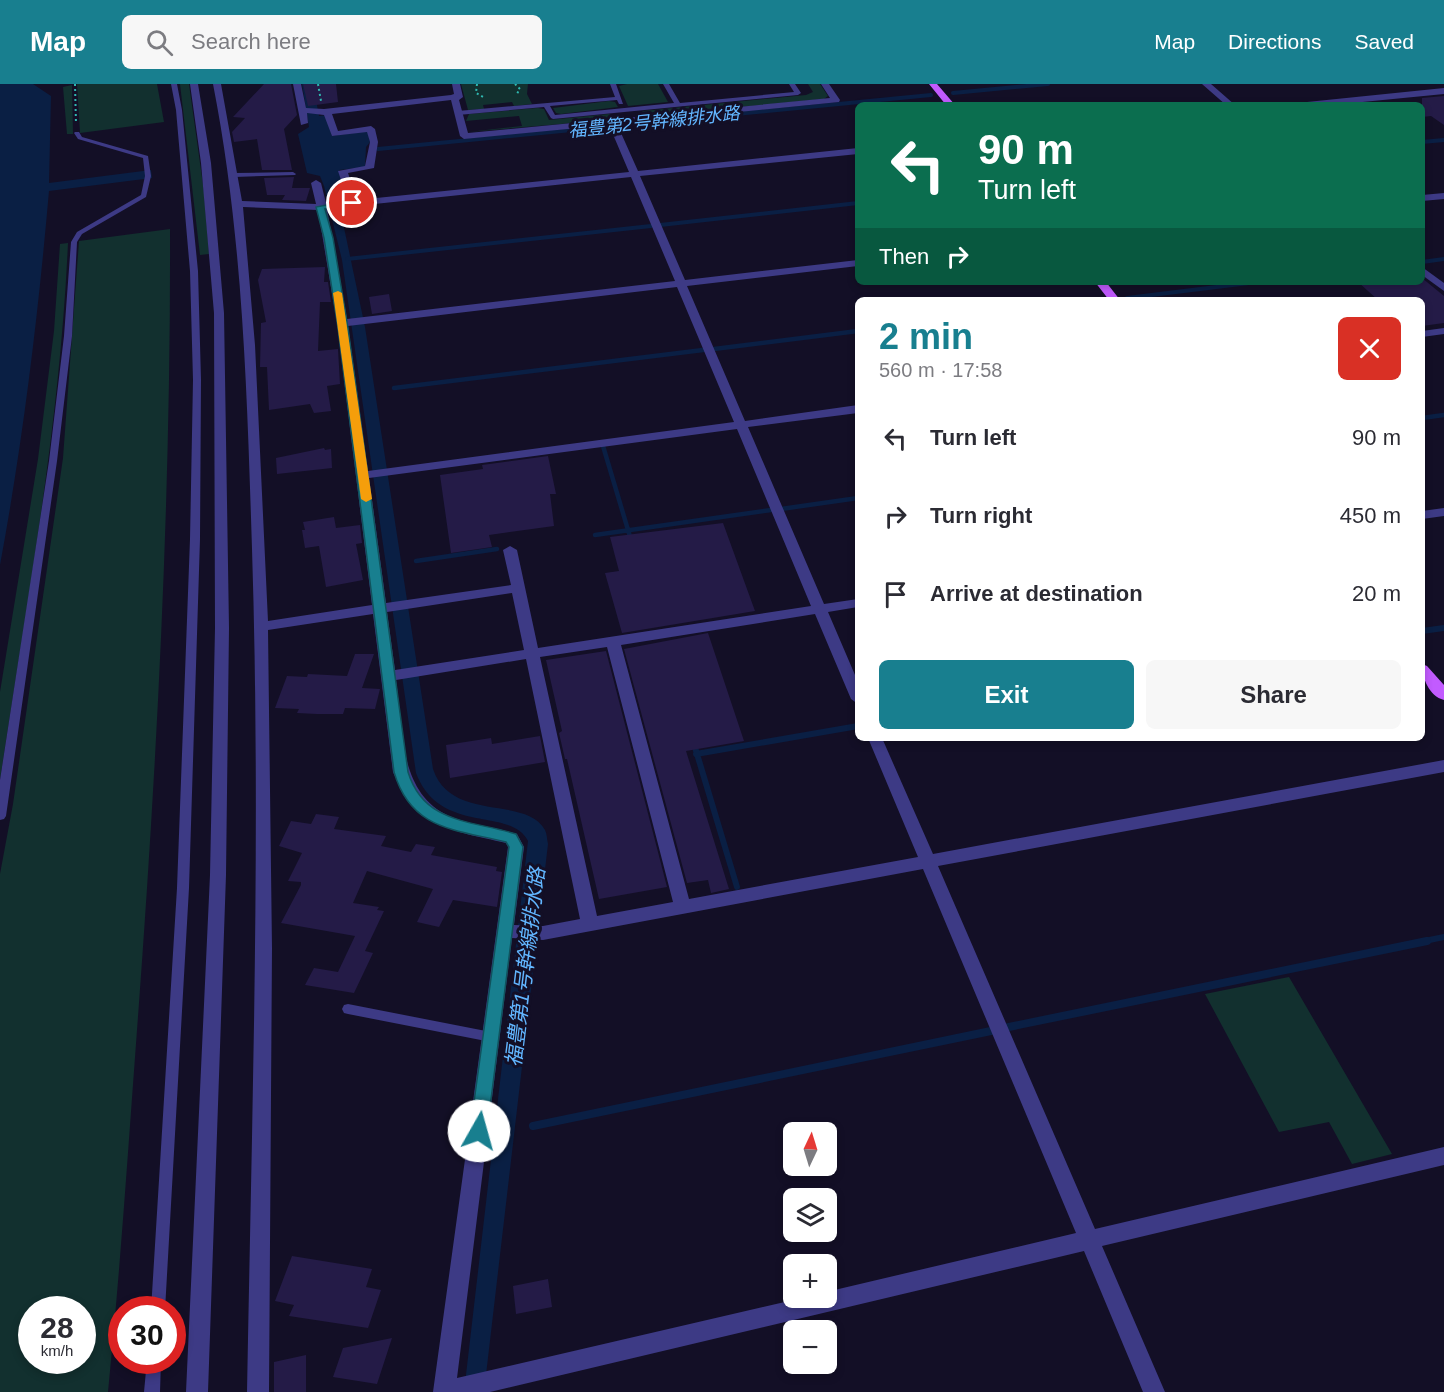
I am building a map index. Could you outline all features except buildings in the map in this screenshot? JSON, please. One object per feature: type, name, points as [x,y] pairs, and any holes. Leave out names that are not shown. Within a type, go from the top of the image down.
[{"type":"main road","points":[[933,84],[948,102]]},
{"type":"main road","points":[[1102,285],[1112,297]]},
{"type":"main road","points":[[1425,673],[1444,695]]},
{"type":"street","points":[[194,84],[206,163],[219,313],[222,594],[218,875],[197,1392]]},
{"type":"street","points":[[217,84],[234,175],[252,360],[262,626],[264,890],[258,1392]]},
{"type":"street","points":[[297,84],[304,123]]},
{"type":"street","points":[[303,110],[326,112],[459,97],[456,84]]},
{"type":"street","points":[[454,97],[464,136],[613,124],[630,120],[836,100],[825,84]]},
{"type":"street","points":[[1206,84],[1227,102]]},
{"type":"street","points":[[1336,102],[1444,91]]},
{"type":"street","points":[[326,112],[335,134],[371,129],[374,142],[369,168],[343,171],[348,203]]},
{"type":"street","points":[[613,124],[855,692]]},
{"type":"street","points":[[237,204],[323,206],[855,151]]},
{"type":"street","points":[[316,183],[323,206],[344,323],[366,475],[392,676],[401,772],[407,791],[429,814],[447,822],[511,838],[516,847],[508,931],[491,1037],[447,1391],[1088,1238],[1444,1156]]},
{"type":"street","points":[[1425,198],[1444,196]]},
{"type":"street","points":[[344,323],[855,263]]},
{"type":"street","points":[[1425,272],[1444,288]]},
{"type":"street","points":[[1425,334],[1444,331]]},
{"type":"street","points":[[366,475],[855,409]]},
{"type":"street","points":[[1425,515],[1444,512]]},
{"type":"street","points":[[510,550],[590,925]]},
{"type":"street","points":[[262,626],[519,588]]},
{"type":"street","points":[[392,676],[855,603]]},
{"type":"street","points":[[613,641],[683,907]]},
{"type":"street","points":[[876,741],[1154,1392]]},
{"type":"street","points":[[508,931],[543,933],[590,925],[1444,766]]},
{"type":"lane","points":[[159,1296],[183,888],[195,505],[194,271],[179,110],[174,84]]},
{"type":"lane","points":[[613,84],[630,120]]},
{"type":"lane","points":[[666,84],[678,105]]},
{"type":"lane","points":[[546,105],[553,117],[798,93],[792,84]]},
{"type":"lane","points":[[458,113],[619,98]]},
{"type":"lane","points":[[0,816],[54,449],[68,336],[74,242],[79,233],[144,196],[147,187],[146,157],[80,138],[77,133]]},
{"type":"lane","points":[[234,175],[293,174]]},
{"type":"lane","points":[[348,1009],[491,1037]]},
{"type":"lane","points":[[152,1392],[153,1374]]},
{"type":"path","points":[[75,84],[77,133]]},
{"type":"path","points":[[477,84],[476,93],[482,98]]},
{"type":"green space","points":[[77,84],[157,84],[164,122],[80,133]]},
{"type":"green space","points":[[180,84],[189,84],[204,192],[209,254],[200,255]]},
{"type":"green space","points":[[461,84],[528,84],[527,94],[532,104],[514,106],[512,102],[483,105],[484,109],[468,110]]},
{"type":"green space","points":[[658,84],[668,102],[628,106],[619,86]]},
{"type":"green space","points":[[808,84],[820,84],[828,96],[824,99],[635,117],[643,111],[806,95],[813,92]]},
{"type":"green space","points":[[72,85],[73,134],[67,134],[63,87]]},
{"type":"green space","points":[[615,102],[618,107],[561,114],[556,113],[553,108]]},
{"type":"green space","points":[[544,109],[549,120],[609,114],[620,119],[468,132],[522,126],[519,116],[466,121],[469,114]]},
{"type":"green space","points":[[170,229],[168,429],[156,730],[124,1211],[117,1296],[108,1296],[108,1392],[0,1392],[0,874],[13,804],[63,458],[79,241]]},
{"type":"green space","points":[[68,243],[58,378],[50,445],[0,780],[0,692],[38,459],[54,331],[60,244]]},
{"type":"green space","points":[[1289,977],[1392,1154],[1352,1164],[1329,1122],[1279,1132],[1205,994]]},
{"type":"water","points":[[0,84],[33,84],[51,96],[49,183],[151,170],[152,178],[49,191],[29,379],[0,565]]},
{"type":"water","name":"福豊第1号幹線排水路","points":[[302,84],[313,84],[319,116],[326,115],[332,136],[368,131],[370,142],[366,147],[365,167],[339,170],[342,184],[335,185],[365,327],[433,769],[442,786],[455,796],[471,803],[522,813],[535,820],[547,835],[548,844],[484,1392],[464,1392],[528,841],[519,831],[506,824],[474,818],[441,805],[427,793],[416,773],[342,260],[324,186],[320,176],[307,173],[298,134],[309,127]]},
{"type":"waterway","name":"福豊第2号幹線排水路","points":[[953,93],[1048,84]]},
{"type":"waterway","name":"福豊第2号幹線排水路","points":[[859,102],[931,95]]},
{"type":"waterway","name":"福豊第2号幹線排水路","points":[[378,149],[855,102]]},
{"type":"waterway","points":[[1425,142],[1444,140]]},
{"type":"waterway","points":[[660,225],[855,203]]},
{"type":"waterway","points":[[347,259],[651,226]]},
{"type":"waterway","points":[[1425,262],[1444,259]]},
{"type":"waterway","points":[[1135,297],[1233,285]]},
{"type":"waterway","points":[[714,349],[855,331]]},
{"type":"waterway","points":[[394,388],[703,350]]},
{"type":"waterway","points":[[1425,418],[1444,415]]},
{"type":"waterway","points":[[603,446],[628,530]]},
{"type":"waterway","points":[[781,509],[855,498]]},
{"type":"waterway","points":[[628,530],[771,510]]},
{"type":"waterway","points":[[595,535],[628,530]]},
{"type":"waterway","points":[[628,530],[631,540]]},
{"type":"waterway","points":[[416,561],[497,549]]},
{"type":"waterway","points":[[1425,631],[1444,628]]},
{"type":"waterway","points":[[697,754],[855,727]]},
{"type":"waterway","points":[[694,744],[697,754]]},
{"type":"waterway","points":[[697,754],[737,887]]},
{"type":"waterway","points":[[1420,942],[1444,937]]},
{"type":"waterway","points":[[1004,1028],[1427,941]]},
{"type":"waterway","points":[[533,1126],[991,1031]]},
{"type":"slow traffic","points":[[338,293],[366,499]]},
{"type":"route","points":[[352,203],[321,207],[329,238],[343,328],[401,772],[407,791],[429,814],[447,822],[511,838],[516,847],[479,1131]]}]
